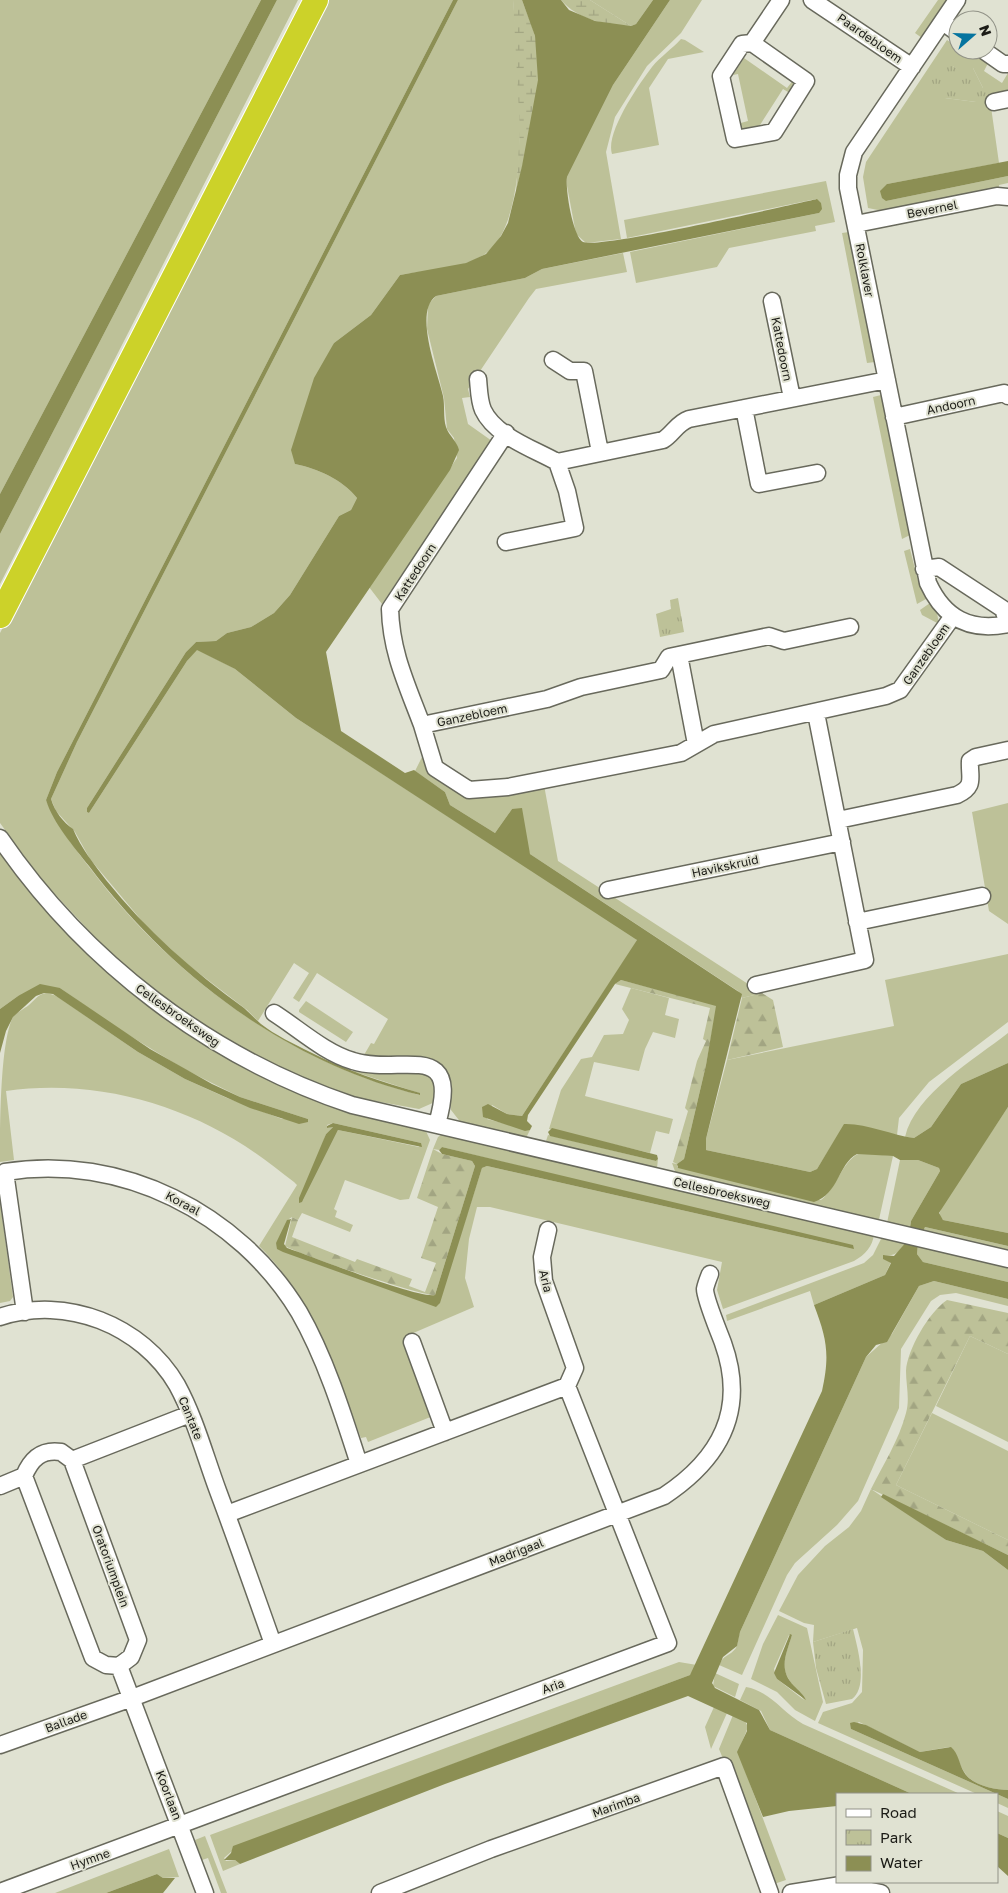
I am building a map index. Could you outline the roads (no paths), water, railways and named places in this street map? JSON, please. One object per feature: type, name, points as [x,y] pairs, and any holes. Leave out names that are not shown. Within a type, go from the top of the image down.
[{"type":"highway","points":[[0,597],[307,0]]},
{"type":"highway","points":[[0,616],[316,0]]},
{"type":"street","points":[[752,43],[781,0]]},
{"type":"street","name":"Paardebloem","points":[[812,0],[828,5],[912,67]]},
{"type":"street","name":"Rolklaver","points":[[924,569],[939,567],[958,579],[1003,609],[1008,624],[982,628],[953,616],[935,598],[924,569],[848,188],[850,161],[957,0]]},
{"type":"street","points":[[943,22],[948,26]]},
{"type":"street","points":[[752,43],[806,81],[774,132],[735,138],[721,76],[742,44],[752,43]]},
{"type":"street","name":"Bevernel","points":[[856,224],[997,196],[1008,197]]},
{"type":"street","name":"Kattedoorn","points":[[772,301],[792,398]]},
{"type":"street","points":[[553,360],[570,371],[584,372],[600,452]]},
{"type":"street","points":[[478,379],[483,410],[492,422],[506,433],[557,462],[567,491],[575,528],[506,542]]},
{"type":"street","name":"Kattedoorn","points":[[557,462],[663,440],[669,436],[680,422],[887,380]]},
{"type":"street","name":"Andoorn","points":[[894,417],[1007,392]]},
{"type":"street","points":[[744,408],[759,484],[817,472]]},
{"type":"street","name":"Kattedoorn","points":[[422,725],[396,656],[391,632],[390,609],[506,433]]},
{"type":"street","name":"Ganzebloem","points":[[850,627],[784,641],[769,636],[669,657],[661,670],[581,687],[548,699],[422,725],[435,768],[469,790],[508,787],[677,754],[714,734],[816,713],[886,696],[900,690],[953,616]]},
{"type":"street","points":[[679,655],[696,744]]},
{"type":"street","points":[[756,985],[865,960],[816,713]]},
{"type":"street","points":[[838,820],[957,795],[967,791],[971,785],[970,761],[976,757],[1008,750]]},
{"type":"street","name":"Cellesbroeksweg","points":[[0,838],[37,887],[91,947],[134,985],[200,1033],[253,1064],[327,1097],[352,1105],[1008,1259]]},
{"type":"street","name":"Havikskruid","points":[[608,890],[842,842]]},
{"type":"street","points":[[857,922],[982,896]]},
{"type":"street","points":[[274,1013],[334,1053],[349,1060],[386,1066],[419,1063],[432,1068],[444,1089],[444,1100],[437,1124]]},
{"type":"street","name":"Koraal","points":[[25,1312],[5,1172],[40,1168],[88,1171],[112,1176],[157,1190],[200,1212],[232,1235],[255,1256],[286,1293],[306,1326],[319,1355],[359,1464]]},
{"type":"street","name":"Aria","points":[[180,1826],[668,1643],[616,1514],[568,1386],[575,1368],[544,1281],[542,1257],[548,1230]]},
{"type":"street","name":"Madrigaal","points":[[132,1698],[664,1496],[689,1480],[711,1457],[726,1426],[732,1395],[728,1357],[705,1290],[710,1274]]},
{"type":"street","name":"Cantate","points":[[0,1318],[25,1312],[70,1312],[101,1320],[131,1336],[144,1346],[167,1371],[190,1414],[273,1644]]},
{"type":"street","points":[[412,1342],[444,1432]]},
{"type":"street","points":[[227,1514],[568,1386]]},
{"type":"street","points":[[0,1486],[24,1476],[34,1458],[42,1453],[61,1452],[72,1460],[190,1414]]},
{"type":"street","name":"Oratoriumplein","points":[[72,1460],[138,1640],[131,1657],[119,1666]]},
{"type":"street","points":[[24,1476],[93,1658],[106,1664],[119,1666],[132,1698]]},
{"type":"street","name":"Koorlaan","points":[[132,1698],[205,1893]]},
{"type":"street","name":"Ballade","points":[[0,1745],[132,1698]]},
{"type":"street","name":"Marimba","points":[[382,1893],[491,1849],[724,1766],[770,1893]]},
{"type":"street","name":"Hymne","points":[[0,1892],[180,1826]]},
{"type":"street","points":[[791,1893],[841,1885],[881,1893]]},
{"type":"water","points":[[261,0],[277,0],[0,534],[0,494]]},
{"type":"water","points":[[453,0],[458,0],[77,742],[51,799],[57,812],[73,829],[92,862],[137,916],[188,964],[244,1008],[261,1024],[272,1032],[323,1058],[364,1075],[420,1093],[420,1095],[371,1080],[323,1061],[278,1037],[235,1009],[194,978],[156,943],[121,906],[64,834],[49,809],[46,800],[57,772]]},
{"type":"water","points":[[522,0],[561,0],[569,10],[595,21],[631,26],[636,24],[653,0],[670,0],[613,85],[567,177],[573,222],[579,238],[583,242],[622,239],[656,233],[817,199],[821,203],[822,209],[819,213],[542,269],[525,278],[436,296],[429,304],[427,315],[429,343],[443,396],[446,427],[459,450],[450,470],[326,652],[341,731],[405,773],[414,770],[445,792],[450,805],[495,833],[512,809],[522,808],[530,854],[742,994],[706,1139],[706,1150],[810,1172],[817,1169],[844,1124],[861,1125],[914,1138],[931,1127],[961,1084],[1008,1063],[1008,1107],[939,1213],[943,1220],[1008,1233],[1008,1246],[925,1227],[918,1243],[917,1254],[923,1262],[1008,1282],[1008,1299],[934,1281],[919,1286],[887,1342],[876,1345],[866,1357],[740,1632],[737,1646],[723,1657],[712,1683],[715,1688],[759,1710],[770,1730],[910,1793],[836,1793],[836,1806],[789,1811],[763,1817],[737,1752],[747,1731],[747,1723],[688,1696],[445,1784],[240,1864],[235,1860],[224,1860],[231,1853],[233,1846],[690,1675],[822,1391],[826,1367],[826,1347],[814,1305],[885,1275],[891,1263],[883,1259],[883,1255],[894,1256],[908,1240],[911,1221],[940,1171],[939,1168],[918,1160],[900,1160],[893,1156],[857,1154],[846,1165],[829,1193],[814,1202],[678,1168],[677,1164],[684,1159],[706,1065],[716,1006],[621,980],[615,984],[528,1115],[527,1121],[532,1126],[530,1130],[525,1131],[483,1117],[482,1107],[488,1104],[507,1114],[522,1116],[637,940],[296,718],[235,669],[197,650],[187,661],[89,813],[87,812],[87,808],[186,652],[196,642],[216,641],[227,633],[251,627],[274,613],[290,595],[339,516],[351,510],[357,498],[351,491],[329,476],[295,464],[291,450],[314,378],[334,343],[371,315],[400,275],[466,263],[486,254],[501,236],[508,223],[522,166],[538,80],[535,36]]},
{"type":"water","points":[[1008,161],[1008,176],[886,201],[882,198],[880,191],[887,184]]},
{"type":"water","points":[[40,984],[60,988],[150,1049],[212,1084],[240,1097],[308,1119],[308,1122],[299,1124],[250,1108],[185,1079],[138,1052],[53,994],[44,993],[36,996],[13,1017],[6,1031],[0,1053],[0,1009]]},
{"type":"water","points":[[333,1123],[421,1143],[422,1147],[338,1130],[302,1202],[299,1203],[299,1198],[326,1134],[333,1127],[327,1128],[327,1126]]},
{"type":"water","points":[[552,1128],[657,1155],[658,1159],[656,1161],[550,1136],[548,1132]]},
{"type":"water","points":[[442,1147],[853,1245],[854,1249],[487,1166],[482,1168],[440,1303],[436,1307],[277,1249],[276,1243],[287,1220],[291,1219],[284,1244],[287,1248],[387,1284],[435,1295],[475,1166],[472,1161],[442,1154],[439,1150]]},
{"type":"water","points":[[883,1494],[1008,1555],[1008,1570],[983,1551],[946,1540],[881,1497]]},
{"type":"water","points":[[790,1634],[792,1635],[785,1662],[786,1674],[806,1700],[777,1679],[774,1673]]},
{"type":"water","points":[[850,1723],[866,1725],[920,1752],[951,1747],[956,1753],[967,1777],[984,1786],[1008,1790],[1008,1799],[851,1729]]},
{"type":"water","points":[[998,1833],[1008,1838],[1008,1876],[998,1867]]},
{"type":"water","points":[[157,1874],[163,1878],[175,1878],[163,1893],[106,1893]]}]
